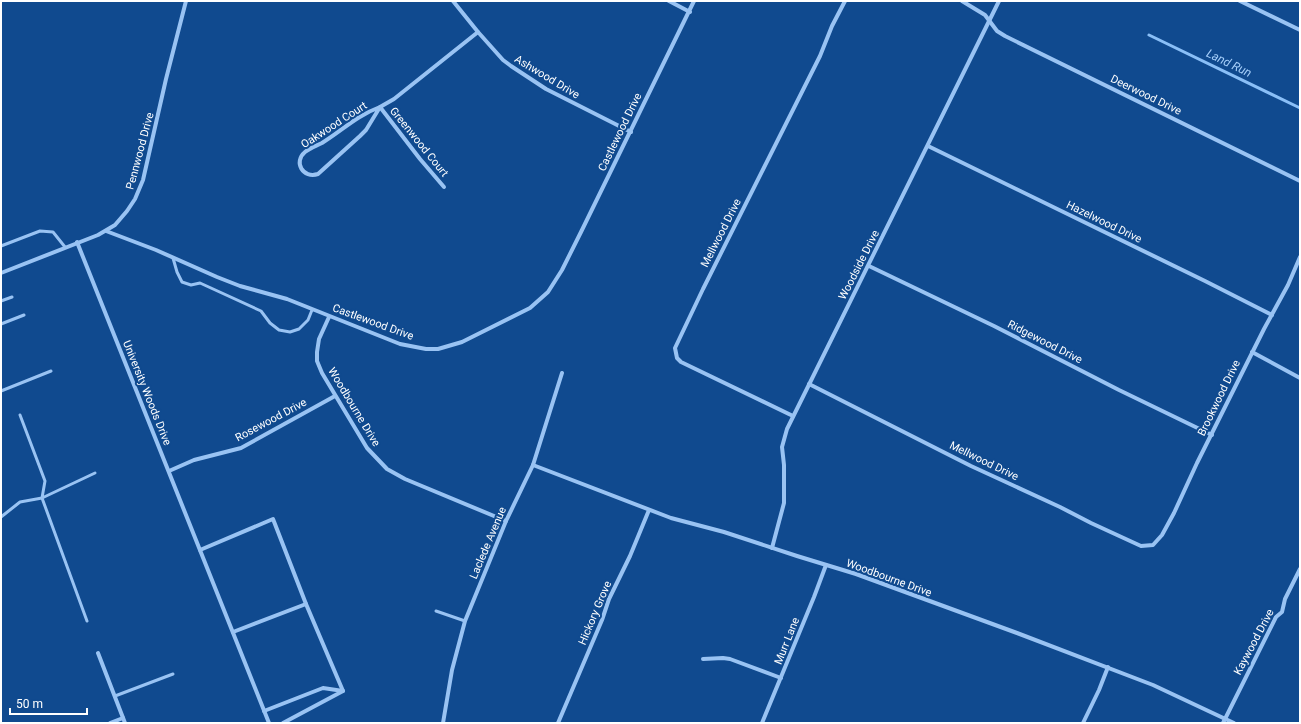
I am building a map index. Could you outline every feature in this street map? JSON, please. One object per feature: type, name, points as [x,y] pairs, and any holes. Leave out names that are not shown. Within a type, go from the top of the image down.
[{"type":"street","name":"Pennwood Drive","points":[[1,273],[106,231],[128,211],[143,180],[166,79],[186,1]]},
{"type":"street","name":"Ashwood Drive","points":[[454,1],[478,32],[503,60],[546,89],[631,132]]},
{"type":"street","points":[[669,1],[690,12]]},
{"type":"street","name":"Castlewood Drive","points":[[106,231],[240,286],[287,300],[400,344],[426,349],[438,349],[462,342],[530,308],[548,292],[562,270],[690,12],[694,1]]},
{"type":"street","name":"Mellwood Drive","points":[[793,416],[681,362],[677,358],[675,348],[820,56],[832,26],[845,1]]},
{"type":"street","points":[[962,1],[985,15],[990,20]]},
{"type":"street","name":"Woodside Drive","points":[[772,548],[784,503],[783,441],[786,429],[869,266],[999,1]]},
{"type":"street","points":[[1240,1],[1300,30]]},
{"type":"street","name":"Deerwood Drive","points":[[990,20],[997,30],[1006,36],[1300,181]]},
{"type":"street","name":"Oakwood Court","points":[[380,107],[366,130],[318,174],[312,176],[302,170],[300,165],[301,158],[304,153],[322,143],[365,113],[394,99],[478,32]]},
{"type":"street","name":"Greenwood Court","points":[[380,107],[420,159],[444,187]]},
{"type":"street","name":"Hazelwood Drive","points":[[928,146],[1206,281],[1272,315]]},
{"type":"street","name":"University Woods Drive","points":[[77,242],[269,723]]},
{"type":"street","name":"Brookwood Drive","points":[[1153,545],[1162,536],[1174,513],[1252,352],[1288,285],[1300,257]]},
{"type":"street","name":"Ridgewood Drive","points":[[869,266],[994,326],[1119,390],[1212,435]]},
{"type":"street","name":"Woodbourne Drive","points":[[330,317],[319,339],[317,361],[335,396],[367,448],[387,469],[404,479],[506,521]]},
{"type":"street","points":[[1252,352],[1300,378]]},
{"type":"street","name":"Laclede Avenue","points":[[443,723],[453,664],[465,621],[506,521],[533,465],[562,373]]},
{"type":"street","name":"Mellwood Drive","points":[[808,384],[971,466],[1091,523],[1141,546],[1153,545]]},
{"type":"street","name":"Rosewood Drive","points":[[168,471],[194,460],[241,448],[335,396]]},
{"type":"street","name":"Woodbourne Drive","points":[[533,465],[670,518],[724,532],[856,574],[1108,667],[1160,688],[1224,721],[1234,723]]},
{"type":"street","name":"Hickory Grove","points":[[558,723],[609,600],[630,556],[648,510]]},
{"type":"street","points":[[200,550],[272,519],[343,691]]},
{"type":"street","name":"Murr Lane","points":[[762,723],[826,565]]},
{"type":"street","name":"Kaywood Drive","points":[[1224,721],[1262,648],[1276,617],[1282,612],[1285,599],[1300,569]]},
{"type":"street","points":[[233,632],[306,604]]},
{"type":"street","points":[[98,653],[125,723]]},
{"type":"street","points":[[703,659],[730,659],[781,678]]},
{"type":"street","points":[[1083,723],[1108,667]]},
{"type":"street","points":[[264,711],[323,688],[343,691]]},
{"type":"street","points":[[283,723],[343,691]]},
{"type":"street","points":[[110,723],[123,718]]},
{"type":"lane","points":[[1,246],[40,231],[53,232],[65,247]]},
{"type":"lane","points":[[173,258],[182,282],[191,286],[200,283],[261,311],[270,323],[279,330],[290,332],[299,329],[308,320],[312,310]]},
{"type":"lane","points":[[1,301],[12,297]]},
{"type":"lane","points":[[1,324],[24,315]]},
{"type":"lane","points":[[1,391],[51,371]]},
{"type":"lane","points":[[20,415],[45,481],[42,498],[87,621]]},
{"type":"lane","points":[[1,517],[20,502],[42,498],[95,473]]},
{"type":"lane","points":[[436,611],[465,621]]},
{"type":"lane","points":[[115,696],[173,674]]},
{"type":"waterway","name":"Land Run","points":[[1149,35],[1300,108]]}]
